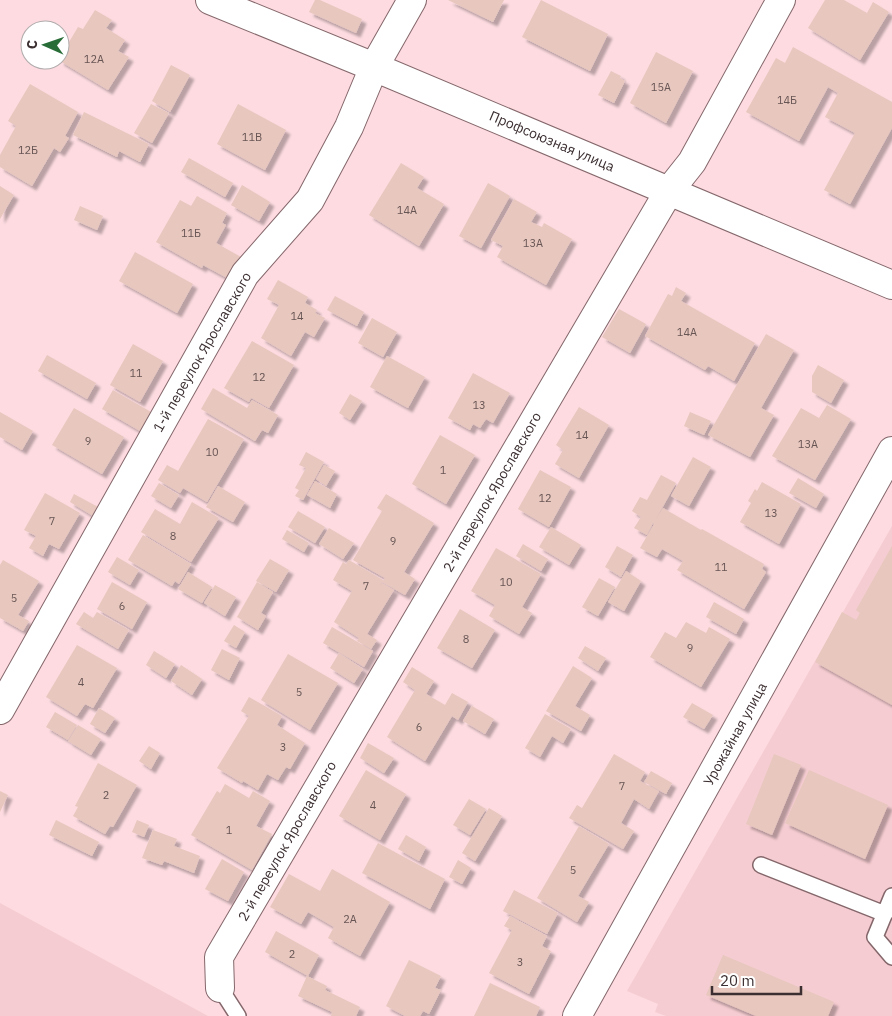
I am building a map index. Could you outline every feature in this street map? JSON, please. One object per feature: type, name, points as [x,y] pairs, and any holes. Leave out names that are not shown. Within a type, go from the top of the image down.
[{"type":"street","name":"Профсоюзная улица","points":[[210,0],[892,285]]},
{"type":"street","name":"1-й переулок Ярославского","points":[[0,710],[245,274],[310,200],[349,127],[374,67],[412,0]]},
{"type":"street","name":"2-й переулок Ярославского","points":[[220,988],[219,957],[669,191],[692,162],[780,0]]},
{"type":"street","name":"Урожайная улица","points":[[577,1016],[892,451]]},
{"type":"lane","points":[[760,865],[885,914]]},
{"type":"lane","points":[[892,896],[875,937],[892,957]]},
{"type":"lane","points":[[220,988],[238,1016]]},
{"type":"shaded area","points":[[892,526],[892,1016],[666,1016],[655,1012],[658,1004],[627,991]]},
{"type":"shaded area","points":[[0,903],[208,1016],[0,1016]]},
{"type":"building","points":[[315,0],[320,0],[362,19],[356,33],[309,12]]},
{"type":"building","points":[[448,0],[504,0],[493,22]]},
{"type":"building","points":[[541,0],[608,34],[590,71],[522,37]]},
{"type":"building","points":[[825,0],[844,0],[867,13],[873,2],[889,12],[860,60],[808,28]]},
{"type":"building","points":[[95,10],[112,20],[106,28],[125,40],[118,51],[129,57],[108,90],[70,67],[70,40],[78,27],[83,29]]},
{"type":"building","points":[[793,47],[892,102],[892,128],[850,204],[824,190],[855,133],[825,117],[838,93],[828,87],[799,141],[746,112],[776,58],[785,63]]},
{"type":"building","points":[[656,52],[693,71],[666,123],[630,103]]},
{"type":"building","points":[[171,65],[190,75],[170,112],[152,101]]},
{"type":"building","points":[[611,71],[621,76],[620,78],[625,81],[614,103],[598,95]]},
{"type":"building","points":[[30,84],[78,112],[65,136],[69,138],[60,152],[54,148],[32,186],[0,167],[0,155],[16,126],[8,121]]},
{"type":"building","points":[[151,104],[169,113],[152,143],[134,133]]},
{"type":"building","points":[[238,104],[286,130],[265,170],[217,144]]},
{"type":"building","points":[[84,112],[149,144],[140,162],[119,151],[117,157],[73,135]]},
{"type":"building","points":[[189,158],[233,183],[225,197],[181,172]]},
{"type":"building","points":[[401,163],[424,177],[417,188],[444,204],[419,246],[369,215]]},
{"type":"building","points":[[488,183],[510,196],[481,248],[459,236]]},
{"type":"building","points":[[242,185],[270,202],[259,221],[231,205]]},
{"type":"building","points":[[0,186],[14,195],[0,219]]},
{"type":"building","points":[[197,196],[227,213],[222,223],[226,225],[216,243],[241,257],[229,279],[203,265],[202,268],[156,242],[180,200],[191,206]]},
{"type":"building","points":[[514,199],[537,212],[531,222],[542,227],[544,223],[572,239],[546,285],[497,257],[503,246],[491,240]]},
{"type":"building","points":[[80,206],[103,216],[97,230],[74,220]]},
{"type":"building","points":[[135,252],[193,284],[177,313],[119,281]]},
{"type":"building","points":[[278,280],[308,297],[305,303],[317,310],[315,313],[325,318],[314,337],[305,332],[291,356],[261,338],[279,305],[267,299]]},
{"type":"building","points":[[676,287],[686,293],[681,301],[755,343],[734,381],[708,366],[705,370],[645,336],[668,294],[672,296]]},
{"type":"building","points":[[335,296],[364,312],[357,326],[327,310]]},
{"type":"building","points":[[619,309],[646,324],[630,353],[602,337]]},
{"type":"building","points":[[372,318],[397,332],[383,357],[358,343]]},
{"type":"building","points":[[766,334],[794,350],[761,408],[774,415],[750,457],[708,435]]},
{"type":"building","points":[[252,341],[294,365],[269,408],[251,398],[249,402],[224,388]]},
{"type":"building","points":[[133,344],[163,361],[140,402],[110,385]]},
{"type":"building","points":[[47,355],[96,383],[87,399],[38,371]]},
{"type":"building","points":[[387,356],[425,377],[408,408],[370,387]]},
{"type":"building","points":[[818,365],[844,380],[831,403],[812,392],[812,376]]},
{"type":"building","points":[[473,373],[510,393],[493,423],[486,419],[480,428],[473,424],[470,430],[448,418]]},
{"type":"building","points":[[213,388],[247,408],[252,400],[278,415],[268,433],[262,430],[255,441],[201,409]]},
{"type":"building","points":[[113,390],[151,412],[140,431],[102,409]]},
{"type":"building","points":[[350,394],[362,401],[350,420],[339,413]]},
{"type":"building","points":[[827,405],[851,419],[815,480],[772,456],[801,408],[819,418]]},
{"type":"building","points":[[579,407],[609,425],[579,478],[555,464],[563,450],[556,445]]},
{"type":"building","points":[[74,408],[124,437],[102,474],[52,445]]},
{"type":"building","points":[[0,412],[33,431],[22,450],[0,437]]},
{"type":"building","points":[[690,412],[711,421],[704,435],[684,426]]},
{"type":"building","points":[[208,419],[244,439],[207,502],[183,488],[180,493],[158,480],[167,465],[178,471]]},
{"type":"building","points":[[440,435],[475,455],[446,504],[412,484]]},
{"type":"building","points":[[306,452],[324,462],[303,500],[295,496],[299,490],[295,488],[306,468],[299,465]]},
{"type":"building","points":[[693,457],[711,467],[689,506],[671,496]]},
{"type":"building","points":[[324,465],[335,471],[326,486],[316,479]]},
{"type":"building","points":[[540,470],[571,487],[549,527],[518,509]]},
{"type":"building","points":[[661,475],[676,483],[656,519],[663,508],[764,564],[762,569],[766,572],[744,609],[677,570],[683,561],[662,549],[657,557],[640,548],[654,524],[647,535],[634,528],[641,517],[632,511],[640,497],[647,500]]},
{"type":"building","points":[[798,478],[824,494],[816,508],[789,493]]},
{"type":"building","points":[[315,481],[337,494],[330,508],[307,495]]},
{"type":"building","points":[[762,482],[801,504],[779,544],[740,522],[751,503],[748,501]]},
{"type":"building","points":[[159,483],[179,495],[171,508],[151,496]]},
{"type":"building","points":[[218,486],[245,502],[233,522],[206,507]]},
{"type":"building","points":[[45,493],[80,513],[59,549],[49,544],[43,556],[29,548],[36,536],[24,530]]},
{"type":"building","points":[[74,494],[98,507],[93,516],[70,502]]},
{"type":"building","points":[[386,494],[434,523],[404,572],[415,579],[405,595],[382,582],[385,578],[353,560],[382,511],[377,508]]},
{"type":"building","points":[[192,502],[219,518],[191,562],[141,532],[155,509],[180,524]]},
{"type":"building","points":[[298,511],[325,527],[315,543],[288,527]]},
{"type":"building","points":[[551,527],[581,545],[569,565],[539,547]]},
{"type":"building","points":[[329,528],[354,543],[343,559],[319,544]]},
{"type":"building","points":[[287,530],[309,543],[304,552],[282,539]]},
{"type":"building","points":[[143,535],[191,564],[179,584],[175,581],[172,586],[128,560]]},
{"type":"building","points":[[523,544],[548,559],[541,571],[516,556]]},
{"type":"building","points":[[617,546],[633,555],[621,577],[605,567]]},
{"type":"building","points":[[892,546],[892,705],[815,662],[842,612],[856,620],[860,613],[856,610]]},
{"type":"building","points":[[496,548],[541,574],[522,607],[532,613],[519,634],[489,616],[495,605],[471,591]]},
{"type":"building","points":[[117,557],[139,570],[130,585],[108,572]]},
{"type":"building","points":[[270,559],[289,570],[276,592],[256,581]]},
{"type":"building","points":[[3,560],[39,581],[18,615],[29,621],[23,631],[0,618],[0,565]]},
{"type":"building","points":[[349,560],[383,580],[380,586],[382,583],[394,590],[367,634],[377,640],[371,649],[357,641],[359,638],[334,622],[352,591],[333,580],[343,562],[346,564]]},
{"type":"building","points":[[626,571],[641,581],[624,611],[608,602]]},
{"type":"building","points":[[188,572],[212,587],[202,603],[178,589]]},
{"type":"building","points":[[599,578],[615,587],[598,616],[582,607]]},
{"type":"building","points":[[112,582],[147,602],[132,629],[97,609]]},
{"type":"building","points":[[257,582],[273,592],[261,613],[266,616],[258,630],[237,617]]},
{"type":"building","points":[[215,585],[236,597],[225,616],[204,603]]},
{"type":"building","points":[[714,602],[744,619],[736,634],[706,617]]},
{"type":"building","points":[[460,609],[495,630],[472,668],[437,648]]},
{"type":"building","points":[[84,612],[93,618],[97,612],[129,630],[118,649],[76,624]]},
{"type":"building","points":[[686,622],[706,633],[709,627],[730,639],[701,687],[650,657],[665,632],[676,638]]},
{"type":"building","points":[[234,625],[245,632],[236,648],[224,641]]},
{"type":"building","points":[[332,627],[373,651],[364,667],[323,643]]},
{"type":"building","points":[[77,645],[117,668],[93,708],[85,704],[77,716],[46,697]]},
{"type":"building","points":[[585,646],[606,658],[598,671],[578,658]]},
{"type":"building","points":[[222,649],[240,658],[229,680],[211,670]]},
{"type":"building","points":[[154,651],[175,664],[166,678],[146,665]]},
{"type":"building","points":[[339,653],[363,669],[354,683],[330,668]]},
{"type":"building","points":[[288,654],[338,683],[310,730],[261,700]]},
{"type":"building","points":[[181,665],[202,679],[192,695],[171,681]]},
{"type":"building","points":[[573,666],[592,678],[575,706],[590,715],[581,731],[546,711]]},
{"type":"building","points":[[412,667],[434,681],[426,694],[445,705],[452,693],[468,702],[458,720],[452,716],[425,761],[387,737],[415,690],[403,682]]},
{"type":"building","points":[[249,697],[282,716],[277,725],[305,743],[290,769],[286,767],[278,780],[267,774],[258,790],[217,768],[249,716],[241,711]]},
{"type":"building","points":[[692,703],[713,715],[704,729],[683,717]]},
{"type":"building","points":[[472,706],[494,719],[485,734],[463,721]]},
{"type":"building","points":[[99,708],[115,718],[105,733],[90,724]]},
{"type":"building","points":[[55,712],[77,725],[68,740],[46,727]]},
{"type":"building","points":[[545,714],[571,729],[563,743],[552,736],[540,757],[525,748]]},
{"type":"building","points":[[78,725],[101,739],[91,755],[68,741]]},
{"type":"building","points":[[368,743],[394,758],[384,773],[360,758]]},
{"type":"building","points":[[149,746],[160,753],[151,769],[139,761]]},
{"type":"building","points":[[614,754],[645,772],[640,781],[659,791],[649,809],[634,799],[621,823],[634,831],[623,849],[569,818],[577,805],[582,808]]},
{"type":"building","points":[[774,754],[801,765],[772,835],[746,824]]},
{"type":"building","points":[[98,763],[137,785],[113,827],[110,826],[105,834],[73,816],[78,807],[75,806]]},
{"type":"building","points":[[366,770],[406,794],[380,840],[339,816]]},
{"type":"building","points":[[809,770],[888,805],[865,859],[785,823]]},
{"type":"building","points":[[651,771],[672,783],[666,794],[644,782]]},
{"type":"building","points":[[225,784],[249,798],[253,791],[270,801],[256,826],[272,834],[252,870],[191,835],[217,791],[220,793]]},
{"type":"building","points":[[0,791],[8,795],[0,812]]},
{"type":"building","points":[[469,799],[486,809],[470,835],[453,825]]},
{"type":"building","points":[[489,808],[502,816],[475,861],[462,853]]},
{"type":"building","points":[[56,820],[99,842],[92,856],[49,835]]},
{"type":"building","points":[[137,820],[149,825],[144,837],[132,832]]},
{"type":"building","points":[[579,826],[609,844],[578,896],[589,902],[577,922],[537,898]]},
{"type":"building","points":[[153,830],[177,839],[174,846],[200,856],[194,873],[164,861],[162,865],[142,858]]},
{"type":"building","points":[[406,835],[426,847],[419,861],[398,849]]},
{"type":"building","points":[[378,843],[445,879],[430,909],[362,873]]},
{"type":"building","points":[[222,859],[244,872],[228,901],[205,889]]},
{"type":"building","points":[[458,860],[471,868],[462,884],[449,877]]},
{"type":"building","points":[[332,869],[390,902],[360,956],[328,938],[334,927],[308,912],[301,924],[270,907],[289,874],[320,891]]},
{"type":"building","points":[[514,890],[558,913],[547,934],[503,911]]},
{"type":"building","points":[[510,916],[547,936],[542,946],[551,951],[529,994],[489,973],[512,930],[504,926]]},
{"type":"building","points":[[276,931],[319,955],[308,976],[265,952]]},
{"type":"building","points":[[723,955],[834,1002],[828,1016],[756,1016],[706,995]]},
{"type":"building","points":[[409,960],[441,976],[435,988],[441,990],[429,1014],[423,1011],[420,1016],[405,1016],[386,1006]]},
{"type":"building","points":[[307,976],[327,986],[325,990],[360,1007],[356,1016],[331,1016],[332,1012],[298,996]]},
{"type":"building","points":[[490,983],[540,1007],[536,1016],[474,1016]]}]
